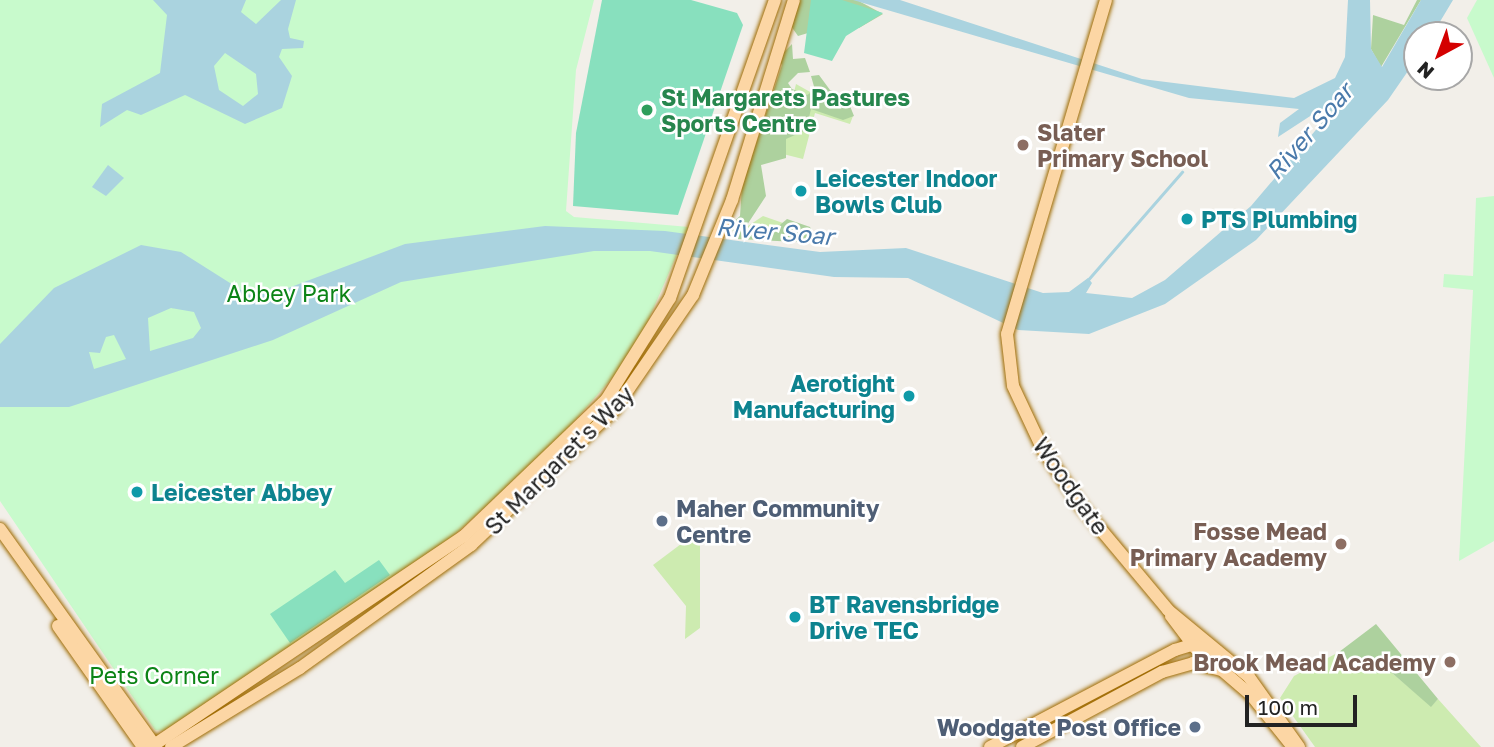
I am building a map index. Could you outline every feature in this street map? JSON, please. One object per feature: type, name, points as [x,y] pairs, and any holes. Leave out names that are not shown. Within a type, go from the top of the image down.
[{"type":"main road","name":"St Margaret's Way","points":[[151,746],[481,522],[619,383],[652,335],[681,272],[708,204],[775,0]]},
{"type":"main road","name":"St Margaret's Way","points":[[171,747],[306,664],[489,530],[615,409],[673,332],[699,282],[727,214],[794,0]]},
{"type":"main road","name":"Woodgate","points":[[1106,0],[1021,280],[1007,339],[1018,402],[1057,472],[1168,610],[1191,645],[1226,672],[1293,747]]},
{"type":"main road","points":[[0,528],[151,746]]},
{"type":"main road","points":[[0,541],[151,746]]},
{"type":"main road","name":"Woodgate","points":[[1168,610],[1249,677],[1299,747]]},
{"type":"main road","points":[[990,747],[1191,645],[1221,653]]},
{"type":"main road","points":[[1023,747],[1162,672],[1193,663],[1226,672]]},
{"type":"green space","name":"Abbey Park","points":[[0,0],[594,0],[576,70],[566,211],[574,217],[689,227],[634,353],[550,449],[444,544],[167,731],[155,730],[0,501]]},
{"type":"green space","name":"St Margarets Pastures Sports Centre","points":[[602,0],[691,0],[737,13],[743,25],[678,215],[573,206],[576,133]]},
{"type":"green space","points":[[797,0],[857,0],[883,14],[859,28],[812,12],[808,33],[798,36],[791,26]]},
{"type":"green space","points":[[811,0],[842,0],[883,13],[846,36],[832,61],[804,53]]},
{"type":"green space","points":[[1417,0],[1421,0],[1408,21],[1406,21]]},
{"type":"green space","points":[[1477,0],[1494,0],[1494,78],[1473,31],[1473,21],[1467,18]]},
{"type":"green space","points":[[1373,15],[1403,25],[1403,30],[1381,67],[1371,49]]},
{"type":"green space","points":[[792,44],[793,59],[805,58],[810,72],[798,73],[788,83],[792,89],[807,95],[815,90],[811,76],[819,75],[830,90],[849,96],[847,104],[830,102],[850,106],[854,116],[843,120],[811,109],[806,130],[786,139],[786,158],[761,165],[766,196],[745,228],[774,230],[787,219],[810,227],[818,243],[737,239],[730,225],[740,216],[742,186],[782,65],[777,59]]},
{"type":"green space","points":[[796,84],[853,116],[850,124],[815,113],[803,159],[779,153]]},
{"type":"green space","points":[[1494,196],[1494,541],[1459,561],[1473,290],[1443,287],[1444,274],[1473,276],[1476,198]]},
{"type":"green space","points":[[763,216],[783,223],[782,228],[745,228]]},
{"type":"green space","points":[[689,538],[700,538],[700,628],[685,639],[686,606],[653,565]]},
{"type":"green space","points":[[379,560],[390,575],[290,643],[270,614],[335,570],[345,583]]},
{"type":"green space","points":[[1376,624],[1438,699],[1431,707],[1392,673],[1364,673],[1339,652]]},
{"type":"green space","points":[[1339,652],[1364,673],[1392,673],[1431,706],[1438,699],[1481,747],[1315,747],[1280,698],[1294,676]]},
{"type":"water","points":[[153,0],[246,0],[241,12],[256,24],[281,0],[296,0],[288,29],[290,38],[304,41],[303,48],[282,49],[279,57],[292,76],[282,108],[245,124],[185,95],[141,115],[127,110],[100,127],[102,104],[160,73],[167,15]],"holes":[[[225,53],[256,74],[258,94],[243,106],[219,90],[214,66]]]},
{"type":"water","points":[[853,0],[900,0],[1142,79],[1294,98],[1335,78],[1345,57],[1348,0],[1370,0],[1371,49],[1382,67],[1403,31],[1403,78],[1388,100],[1256,240],[1165,304],[1089,334],[1018,330],[908,278],[834,277],[650,251],[594,251],[401,282],[273,340],[69,407],[0,407],[0,344],[54,288],[141,245],[181,252],[249,295],[275,293],[405,244],[545,226],[665,231],[820,252],[906,248],[1043,293],[1069,292],[1088,278],[1092,283],[1086,293],[1132,298],[1165,280],[1251,206],[1332,111],[1321,109],[1278,137],[1280,123],[1299,109],[1189,98]],"holes":[[[171,308],[194,312],[201,328],[193,338],[150,351],[148,318]],[[114,335],[126,359],[94,369],[89,352],[100,353],[106,337]]]},
{"type":"water","points":[[1421,0],[1453,0],[1440,21],[1409,21]]},
{"type":"water","points":[[108,165],[124,178],[106,196],[92,187]]},
{"type":"waterway","points":[[1086,282],[1182,172]]},
{"type":"place","name":"St Margarets Pastures Sports Centre","points":[[647,110]]},
{"type":"place","name":"Slater Primary School","points":[[1023,145]]},
{"type":"place","name":"Leicester Indoor Bowls Club","points":[[801,191]]},
{"type":"place","name":"PTS Plumbing","points":[[1187,219]]},
{"type":"place","name":"Aerotight Manufacturing","points":[[909,396]]},
{"type":"place","name":"Leicester Abbey","points":[[137,492]]},
{"type":"place","name":"Maher Community Centre","points":[[662,521]]},
{"type":"place","name":"Fosse Mead Primary Academy","points":[[1341,544]]},
{"type":"place","name":"BT Ravensbridge Drive TEC","points":[[795,617]]},
{"type":"place","name":"Brook Mead Academy","points":[[1450,662]]},
{"type":"place","name":"Woodgate Post Office","points":[[1195,727]]},
{"type":"water label","name":"River Soar","points":[[1309,131]]},
{"type":"water label","name":"River Soar","points":[[775,231]]},
{"type":"park label","name":"Pets Corner","points":[[154,675]]}]
